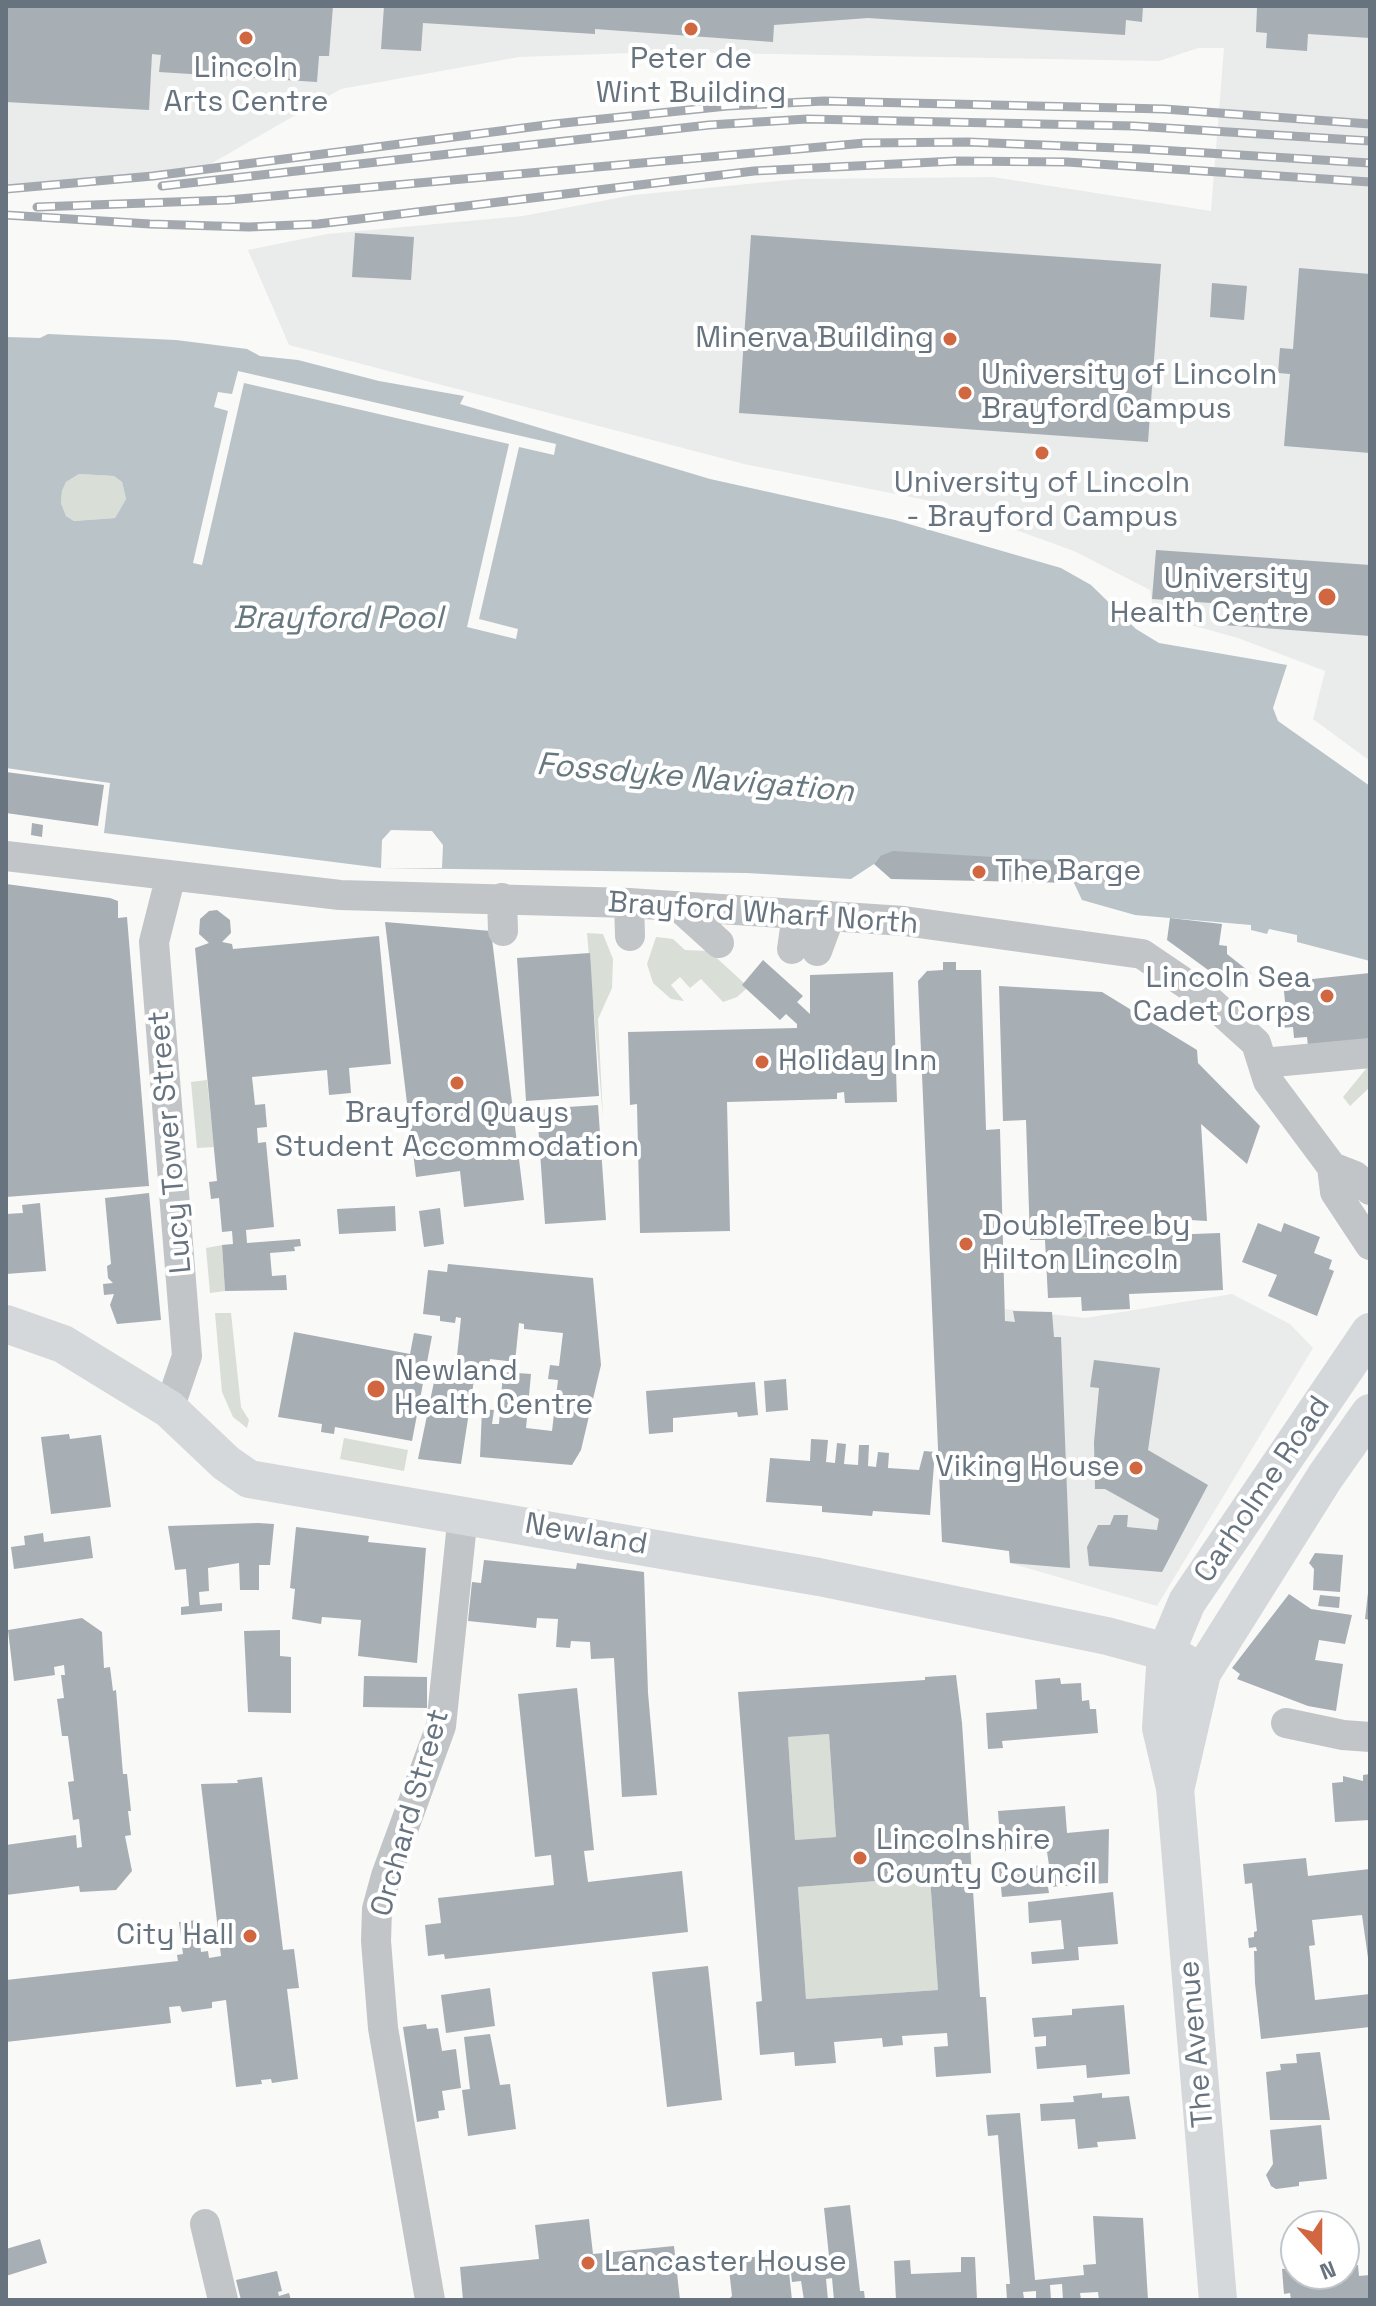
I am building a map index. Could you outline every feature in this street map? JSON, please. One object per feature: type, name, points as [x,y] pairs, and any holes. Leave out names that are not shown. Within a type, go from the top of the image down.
[{"type":"main road","name":"Newland","points":[[6,1324],[63,1344],[169,1409],[226,1463],[249,1479],[274,1486],[463,1514],[819,1577],[1107,1636],[1166,1652],[1202,1673]]},
{"type":"main road","name":"Carholme Road","points":[[1166,1652],[1187,1602],[1370,1332]]},
{"type":"main road","name":"Carholme Road","points":[[1202,1673],[1325,1477],[1370,1413]]},
{"type":"main road","name":"The Avenue","points":[[1166,1652],[1161,1728],[1175,1788],[1218,2300]]},
{"type":"main road","name":"The Avenue","points":[[1175,1788],[1202,1673]]},
{"type":"street","name":"Brayford Wharf North","points":[[6,856],[340,895],[629,903],[904,921],[1142,954],[1204,996],[1256,1043],[1268,1081],[1332,1167],[1335,1192],[1369,1244]]},
{"type":"street","name":"Lucy Tower Street","points":[[169,1409],[187,1356],[154,942],[171,875]]},
{"type":"street","points":[[502,898],[503,931]]},
{"type":"street","points":[[629,903],[630,936]]},
{"type":"street","points":[[678,906],[719,943]]},
{"type":"street","points":[[797,914],[804,950],[830,916]]},
{"type":"street","points":[[1263,1063],[1370,1053]]},
{"type":"street","points":[[1332,1167],[1355,1176],[1370,1190]]},
{"type":"street","name":"Orchard Street","points":[[430,2300],[383,2028],[376,1931],[386,1876],[441,1726],[463,1514]]},
{"type":"street","points":[[1286,1723],[1370,1737]]},
{"type":"street","points":[[205,2224],[223,2300]]},
{"type":"shaded area","name":"University of Lincoln - Brayford Campus","points":[[6,6],[1370,6],[1370,761],[1313,719],[1325,671],[1238,638],[1154,615],[1150,590],[1074,551],[941,503],[744,464],[289,345],[248,250],[327,234],[523,216],[633,195],[800,179],[993,177],[1211,211],[1224,48],[1198,48],[1159,61],[660,52],[519,57],[341,89],[200,170],[6,188]]},
{"type":"shaded area","points":[[79,474],[114,476],[122,482],[126,499],[115,518],[74,521],[66,516],[61,503],[62,491],[66,482]]},
{"type":"shaded area","points":[[587,933],[603,934],[613,959],[612,988],[598,1019],[603,1117]]},
{"type":"shaded area","points":[[656,937],[673,939],[685,950],[709,951],[744,983],[746,989],[737,997],[723,1002],[701,979],[690,988],[680,977],[671,985],[684,1001],[671,999],[653,983],[647,964]]},
{"type":"shaded area","points":[[1370,1064],[1370,1087],[1350,1106],[1343,1097]]},
{"type":"shaded area","points":[[207,1080],[214,1147],[197,1148],[191,1082]]},
{"type":"shaded area","points":[[222,1245],[225,1291],[210,1293],[206,1248]]},
{"type":"shaded area","points":[[1232,1294],[1290,1324],[1313,1348],[1157,1606],[1010,1563],[1006,1521],[1012,1503],[1005,1309],[1085,1318]]},
{"type":"shaded area","points":[[215,1313],[231,1313],[241,1407],[249,1420],[247,1428],[233,1417],[222,1392]]},
{"type":"shaded area","points":[[344,1438],[408,1450],[404,1471],[340,1459]]},
{"type":"shaded area","points":[[829,1734],[836,1837],[795,1840],[788,1737]]},
{"type":"shaded area","points":[[930,1877],[938,1990],[806,1999],[798,1887]]},
{"type":"water","name":"Brayford Pool","points":[[48,334],[176,340],[247,349],[260,356],[298,360],[379,381],[464,396],[460,404],[710,479],[895,520],[1061,568],[1091,585],[1136,629],[1159,643],[1287,665],[1273,708],[1278,721],[1370,786],[1370,961],[1297,942],[1297,935],[1269,929],[1267,934],[1251,930],[1251,925],[1135,915],[1082,900],[1074,883],[880,856],[874,864],[851,879],[747,873],[381,868],[104,833],[110,783],[6,768],[6,337],[40,338]],"holes":[[[79,474],[114,476],[122,482],[126,499],[115,518],[74,521],[66,516],[61,503],[66,482]]]},
{"type":"pier","points":[[238,371],[556,444],[554,455],[519,447],[479,619],[518,629],[516,639],[467,627],[509,444],[244,383],[202,565],[193,563],[228,411],[214,407],[218,392],[232,394]]},
{"type":"pier","points":[[391,830],[432,831],[443,845],[442,868],[381,868],[382,840]]},
{"type":"building","points":[[6,6],[333,6],[329,56],[319,56],[317,82],[159,72],[161,55],[152,54],[149,110],[6,102]]},
{"type":"building","name":"Peter de Wint Building","points":[[384,6],[1143,6],[1142,22],[1126,20],[1125,35],[868,18],[774,25],[773,42],[595,29],[595,34],[423,23],[421,51],[381,49]]},
{"type":"building","points":[[1370,6],[1370,38],[1308,34],[1307,51],[1266,48],[1267,33],[1256,32],[1257,7]]},
{"type":"building","points":[[355,233],[414,237],[411,280],[352,277]]},
{"type":"building","name":"Minerva Building","points":[[751,235],[1161,264],[1148,442],[739,413]]},
{"type":"building","points":[[1299,268],[1370,274],[1370,453],[1284,446],[1290,374],[1278,373],[1280,348],[1293,349]]},
{"type":"building","points":[[1212,283],[1247,286],[1244,320],[1210,317]]},
{"type":"building","points":[[1156,550],[1370,565],[1370,636],[1224,625],[1226,604],[1152,599]]},
{"type":"building","points":[[6,772],[104,785],[98,826],[6,813]]},
{"type":"building","points":[[32,823],[43,825],[42,837],[31,835]]},
{"type":"building","name":"The Barge","points":[[893,851],[1076,862],[1074,883],[891,879],[874,864],[880,856]]},
{"type":"building","points":[[6,884],[110,898],[118,901],[118,918],[127,917],[149,1186],[6,1197]]},
{"type":"building","points":[[217,910],[230,920],[231,933],[222,942],[232,944],[233,949],[379,936],[391,1064],[349,1068],[351,1093],[329,1095],[327,1070],[252,1077],[255,1105],[265,1104],[267,1127],[257,1128],[258,1143],[266,1142],[274,1227],[246,1230],[247,1243],[300,1239],[301,1246],[294,1247],[295,1251],[270,1253],[272,1276],[286,1275],[287,1290],[225,1291],[222,1245],[233,1244],[232,1231],[222,1232],[219,1198],[211,1199],[209,1182],[217,1181],[195,948],[209,943],[199,934],[200,919],[209,911]]},
{"type":"building","points":[[1170,918],[1222,924],[1219,945],[1227,946],[1227,954],[1251,973],[1237,991],[1167,940]]},
{"type":"building","name":"Brayford Quays Student Accommodation","points":[[385,922],[491,931],[524,1200],[464,1207],[460,1171],[416,1177]]},
{"type":"building","points":[[590,953],[599,1096],[526,1101],[517,958]]},
{"type":"building","name":"Holiday Inn","points":[[763,960],[803,996],[797,1002],[810,1014],[810,975],[893,972],[897,1102],[845,1103],[844,1092],[837,1093],[837,1099],[727,1102],[730,1231],[640,1233],[637,1104],[630,1105],[628,1032],[797,1028],[797,1024],[786,1014],[780,1020],[742,985]]},
{"type":"building","name":"DoubleTree by Hilton Lincoln","points":[[943,962],[956,962],[956,970],[981,970],[986,1130],[1000,1129],[1005,1321],[1015,1322],[1013,1311],[1052,1312],[1054,1337],[1061,1337],[1070,1568],[1010,1563],[1009,1551],[942,1542],[918,981],[927,971],[943,970]]},
{"type":"building","name":"Lincoln Sea Cadet Corps","points":[[1370,973],[1370,1040],[1308,1046],[1307,1037],[1294,1038],[1293,1027],[1281,1028],[1279,1012],[1286,1011],[1283,982]]},
{"type":"building","points":[[999,986],[1102,992],[1197,1050],[1198,1063],[1260,1126],[1247,1164],[1201,1124],[1207,1221],[1156,1218],[1158,1233],[1062,1239],[1220,1233],[1223,1290],[1129,1294],[1130,1309],[1082,1311],[1081,1297],[1048,1298],[1045,1240],[1030,1240],[1026,1120],[1003,1121]]},
{"type":"building","name":"Brayford Quays Student Accommodation","points":[[598,1105],[606,1220],[545,1224],[537,1109]]},
{"type":"building","points":[[149,1193],[161,1320],[117,1324],[110,1305],[114,1294],[104,1295],[103,1284],[113,1283],[108,1278],[107,1266],[111,1264],[105,1198]]},
{"type":"building","points":[[40,1203],[46,1271],[6,1274],[6,1214],[23,1213],[22,1205]]},
{"type":"building","points":[[395,1206],[396,1231],[339,1234],[337,1209]]},
{"type":"building","points":[[440,1208],[444,1244],[424,1247],[419,1211]]},
{"type":"building","points":[[1258,1223],[1281,1232],[1284,1223],[1320,1237],[1314,1253],[1332,1260],[1329,1269],[1334,1271],[1317,1316],[1268,1296],[1277,1275],[1242,1262]]},
{"type":"building","points":[[448,1264],[593,1278],[601,1365],[581,1450],[572,1465],[480,1457],[482,1409],[494,1410],[492,1424],[499,1424],[503,1372],[531,1374],[526,1428],[552,1431],[558,1380],[548,1379],[550,1365],[559,1366],[563,1333],[524,1329],[524,1324],[519,1323],[515,1362],[490,1359],[488,1379],[461,1376],[463,1357],[457,1356],[461,1318],[456,1317],[455,1323],[440,1321],[440,1316],[423,1314],[428,1270],[447,1272]]},
{"type":"building","name":"Newland Health Centre","points":[[294,1332],[410,1354],[414,1333],[432,1336],[412,1441],[335,1427],[334,1434],[321,1432],[322,1424],[278,1417]]},
{"type":"building","name":"Viking House","points":[[1094,1360],[1160,1368],[1148,1450],[1208,1485],[1162,1572],[1089,1566],[1087,1547],[1098,1525],[1110,1525],[1114,1515],[1128,1515],[1127,1527],[1157,1530],[1159,1519],[1105,1489],[1095,1489],[1094,1442],[1099,1388],[1090,1387]]},
{"type":"building","points":[[435,1377],[474,1380],[461,1464],[418,1459]]},
{"type":"building","points":[[786,1379],[788,1410],[766,1412],[764,1381]]},
{"type":"building","points":[[755,1382],[758,1415],[738,1417],[737,1412],[673,1418],[673,1432],[649,1434],[646,1391]]},
{"type":"building","points":[[69,1434],[70,1439],[101,1435],[111,1507],[51,1514],[41,1437]]},
{"type":"building","points":[[811,1439],[828,1440],[826,1462],[835,1463],[837,1443],[846,1444],[844,1464],[858,1465],[859,1445],[869,1445],[868,1466],[876,1467],[878,1452],[889,1453],[888,1468],[919,1470],[924,1451],[935,1452],[930,1515],[873,1511],[872,1516],[822,1512],[822,1506],[766,1502],[770,1458],[810,1461]]},
{"type":"building","points":[[274,1524],[270,1565],[259,1565],[259,1590],[240,1590],[239,1563],[208,1568],[209,1591],[199,1592],[200,1605],[222,1603],[222,1611],[181,1615],[181,1607],[189,1606],[186,1569],[175,1570],[168,1526]]},
{"type":"building","points":[[296,1527],[369,1536],[368,1542],[426,1548],[417,1663],[358,1656],[361,1620],[322,1617],[321,1624],[292,1619],[295,1589],[290,1588]]},
{"type":"building","points":[[43,1533],[44,1542],[90,1536],[93,1558],[14,1569],[11,1547],[25,1545],[24,1536]]},
{"type":"building","points":[[1315,1553],[1343,1555],[1340,1592],[1313,1590],[1314,1569],[1309,1563]]},
{"type":"building","points":[[484,1560],[576,1569],[577,1563],[644,1572],[648,1693],[657,1795],[622,1797],[614,1658],[591,1659],[590,1642],[571,1641],[570,1648],[556,1647],[558,1619],[537,1618],[536,1628],[468,1621],[472,1582],[481,1583]]},
{"type":"building","points":[[1370,1593],[1370,1620],[1365,1619]]},
{"type":"building","points":[[1289,1594],[1311,1609],[1352,1615],[1345,1644],[1319,1640],[1315,1660],[1343,1664],[1336,1711],[1308,1706],[1237,1679],[1240,1674],[1232,1668]]},
{"type":"building","points":[[1320,1595],[1340,1597],[1339,1608],[1318,1606]]},
{"type":"building","points":[[82,1618],[102,1632],[104,1668],[110,1667],[113,1691],[116,1690],[123,1774],[127,1774],[131,1811],[128,1811],[131,1835],[125,1836],[132,1871],[116,1890],[80,1892],[79,1886],[6,1895],[6,1845],[76,1835],[77,1848],[82,1847],[79,1819],[73,1820],[68,1782],[74,1781],[68,1736],[62,1736],[57,1699],[64,1698],[61,1675],[65,1675],[64,1665],[54,1667],[55,1675],[14,1681],[8,1630]]},
{"type":"building","points":[[280,1630],[280,1656],[291,1657],[291,1713],[248,1712],[244,1631]]},
{"type":"building","name":"Lincolnshire County Council","points":[[956,1675],[962,1723],[980,1997],[986,1997],[991,2073],[936,2077],[934,2047],[948,2046],[947,2033],[902,2036],[903,2045],[883,2047],[882,2038],[834,2042],[836,2063],[795,2066],[794,2052],[760,2055],[756,2002],[762,2001],[738,1692],[925,1680],[925,1677]],"holes":[[[829,1734],[836,1837],[795,1840],[788,1737]],[[930,1877],[938,1990],[806,1999],[798,1887]]]},
{"type":"building","points":[[364,1676],[427,1677],[427,1708],[363,1707]]},
{"type":"building","points":[[1060,1678],[1061,1684],[1081,1683],[1082,1701],[1089,1700],[1090,1709],[1096,1709],[1098,1733],[1002,1741],[1003,1748],[988,1749],[986,1713],[1037,1709],[1035,1680]]},
{"type":"building","points":[[577,1688],[594,1850],[584,1851],[588,1882],[682,1871],[688,1932],[445,1959],[444,1954],[428,1956],[425,1925],[441,1923],[438,1898],[554,1885],[551,1855],[535,1857],[518,1694]]},
{"type":"building","points":[[1370,1774],[1370,1820],[1335,1822],[1332,1783],[1343,1782],[1343,1776],[1363,1781],[1363,1775]]},
{"type":"building","name":"City Hall","points":[[262,1777],[283,1950],[294,1949],[299,1988],[287,1989],[298,2079],[272,2083],[271,2079],[261,2080],[262,2084],[236,2087],[226,2000],[212,2002],[212,2008],[182,2012],[180,2006],[169,2007],[171,2023],[6,2042],[6,1980],[178,1961],[177,1955],[183,1954],[179,1922],[198,1920],[201,1952],[208,1951],[209,1958],[221,1956],[201,1784],[238,1783],[237,1780]]},
{"type":"building","points":[[1065,1806],[1067,1833],[1109,1829],[1108,1883],[1048,1887],[1049,1893],[1002,1897],[999,1868],[1049,1865],[1047,1852],[1040,1853],[1039,1848],[1001,1851],[998,1811]]},
{"type":"building","points":[[1306,1858],[1308,1876],[1370,1869],[1370,1972],[1362,1915],[1312,1920],[1315,1945],[1309,1946],[1315,2000],[1370,1994],[1370,2027],[1261,2039],[1255,1983],[1254,1951],[1257,1951],[1256,1947],[1249,1948],[1248,1938],[1254,1937],[1257,1931],[1252,1883],[1245,1884],[1243,1864]]},
{"type":"building","points":[[1113,1892],[1118,1944],[1078,1947],[1079,1960],[1032,1964],[1031,1952],[1064,1949],[1061,1920],[1029,1923],[1028,1902]]},
{"type":"building","points":[[708,1966],[722,2100],[667,2107],[652,1972]]},
{"type":"building","points":[[490,1988],[495,2026],[446,2033],[441,1995]]},
{"type":"building","points":[[1124,2005],[1130,2074],[1087,2078],[1086,2065],[1037,2069],[1035,2047],[1046,2046],[1046,2036],[1034,2037],[1032,2018],[1072,2015],[1072,2009]]},
{"type":"building","points":[[426,2024],[427,2029],[438,2028],[442,2051],[456,2049],[461,2088],[442,2091],[445,2110],[438,2111],[439,2118],[417,2122],[403,2027]]},
{"type":"building","points":[[490,2034],[500,2085],[510,2084],[516,2129],[468,2136],[462,2090],[470,2089],[464,2037]]},
{"type":"building","points":[[1320,2052],[1330,2120],[1270,2120],[1266,2072],[1281,2070],[1280,2064],[1297,2063],[1296,2054]]},
{"type":"building","points":[[1102,2093],[1102,2098],[1129,2096],[1136,2139],[1097,2142],[1098,2147],[1078,2149],[1075,2119],[1041,2121],[1040,2104],[1074,2102],[1073,2096]]},
{"type":"building","points":[[1020,2113],[1035,2280],[1084,2275],[1083,2265],[1096,2264],[1093,2216],[1143,2218],[1148,2300],[1099,2300],[1098,2292],[1080,2293],[1081,2300],[1063,2300],[1062,2284],[1050,2285],[1051,2300],[1036,2300],[1036,2291],[1023,2292],[1024,2299],[1007,2300],[1006,2284],[1010,2284],[998,2135],[988,2136],[986,2115]]},
{"type":"building","points":[[1321,2125],[1327,2179],[1299,2182],[1299,2186],[1276,2189],[1271,2186],[1266,2175],[1273,2164],[1270,2130]]},
{"type":"building","points":[[850,2205],[860,2291],[864,2291],[865,2300],[834,2300],[832,2278],[826,2279],[828,2300],[804,2300],[801,2281],[792,2282],[790,2264],[806,2263],[807,2268],[830,2266],[824,2208]]},
{"type":"building","name":"Lancaster House","points":[[589,2219],[593,2254],[674,2246],[680,2300],[463,2300],[460,2267],[539,2259],[535,2225]]},
{"type":"building","points":[[40,2239],[47,2263],[6,2276],[6,2249]]},
{"type":"building","points":[[787,2253],[792,2300],[728,2300],[732,2296],[728,2260]]},
{"type":"building","points":[[961,2257],[975,2257],[977,2300],[896,2300],[894,2261],[910,2260],[911,2274],[961,2272]]},
{"type":"building","points":[[277,2271],[282,2291],[278,2292],[279,2296],[289,2293],[291,2300],[241,2300],[236,2280]]},
{"type":"building","points":[[1370,2275],[1370,2300],[1291,2300],[1290,2293],[1284,2294],[1284,2290],[1360,2290],[1360,2276]]},
{"type":"railway","points":[[6,189],[153,176],[554,124],[727,106],[824,101],[1164,109],[1370,124]]},
{"type":"railway","points":[[162,186],[709,125],[807,119],[1134,126],[1370,141]]},
{"type":"railway","points":[[37,207],[228,200],[865,143],[968,142],[1370,163]]},
{"type":"railway","points":[[6,215],[249,227],[318,224],[754,171],[956,161],[1067,162],[1370,182]]},
{"type":"place","name":"Peter de Wint Building","points":[[691,29]]},
{"type":"place","name":"Lincoln Arts Centre","points":[[246,38]]},
{"type":"place","name":"Minerva Building","points":[[950,339]]},
{"type":"place","name":"University of Lincoln Brayford Campus","points":[[965,393]]},
{"type":"place","name":"University of Lincoln - Brayford Campus","points":[[1042,453]]},
{"type":"place","name":"University Health Centre","points":[[1327,597]]},
{"type":"place","name":"The Barge","points":[[979,872]]},
{"type":"place","name":"Lincoln Sea Cadet Corps","points":[[1327,996]]},
{"type":"place","name":"Holiday Inn","points":[[762,1062]]},
{"type":"place","name":"Brayford Quays Student Accommodation","points":[[457,1083]]},
{"type":"place","name":"DoubleTree by Hilton Lincoln","points":[[966,1244]]},
{"type":"place","name":"Newland Health Centre","points":[[376,1389]]},
{"type":"place","name":"Viking House","points":[[1136,1468]]},
{"type":"place","name":"Lincolnshire County Council","points":[[860,1858]]},
{"type":"place","name":"City Hall","points":[[250,1936]]},
{"type":"place","name":"Lancaster House","points":[[588,2263]]},
{"type":"water label","name":"Fossdyke Navigation","points":[[695,779]]}]
